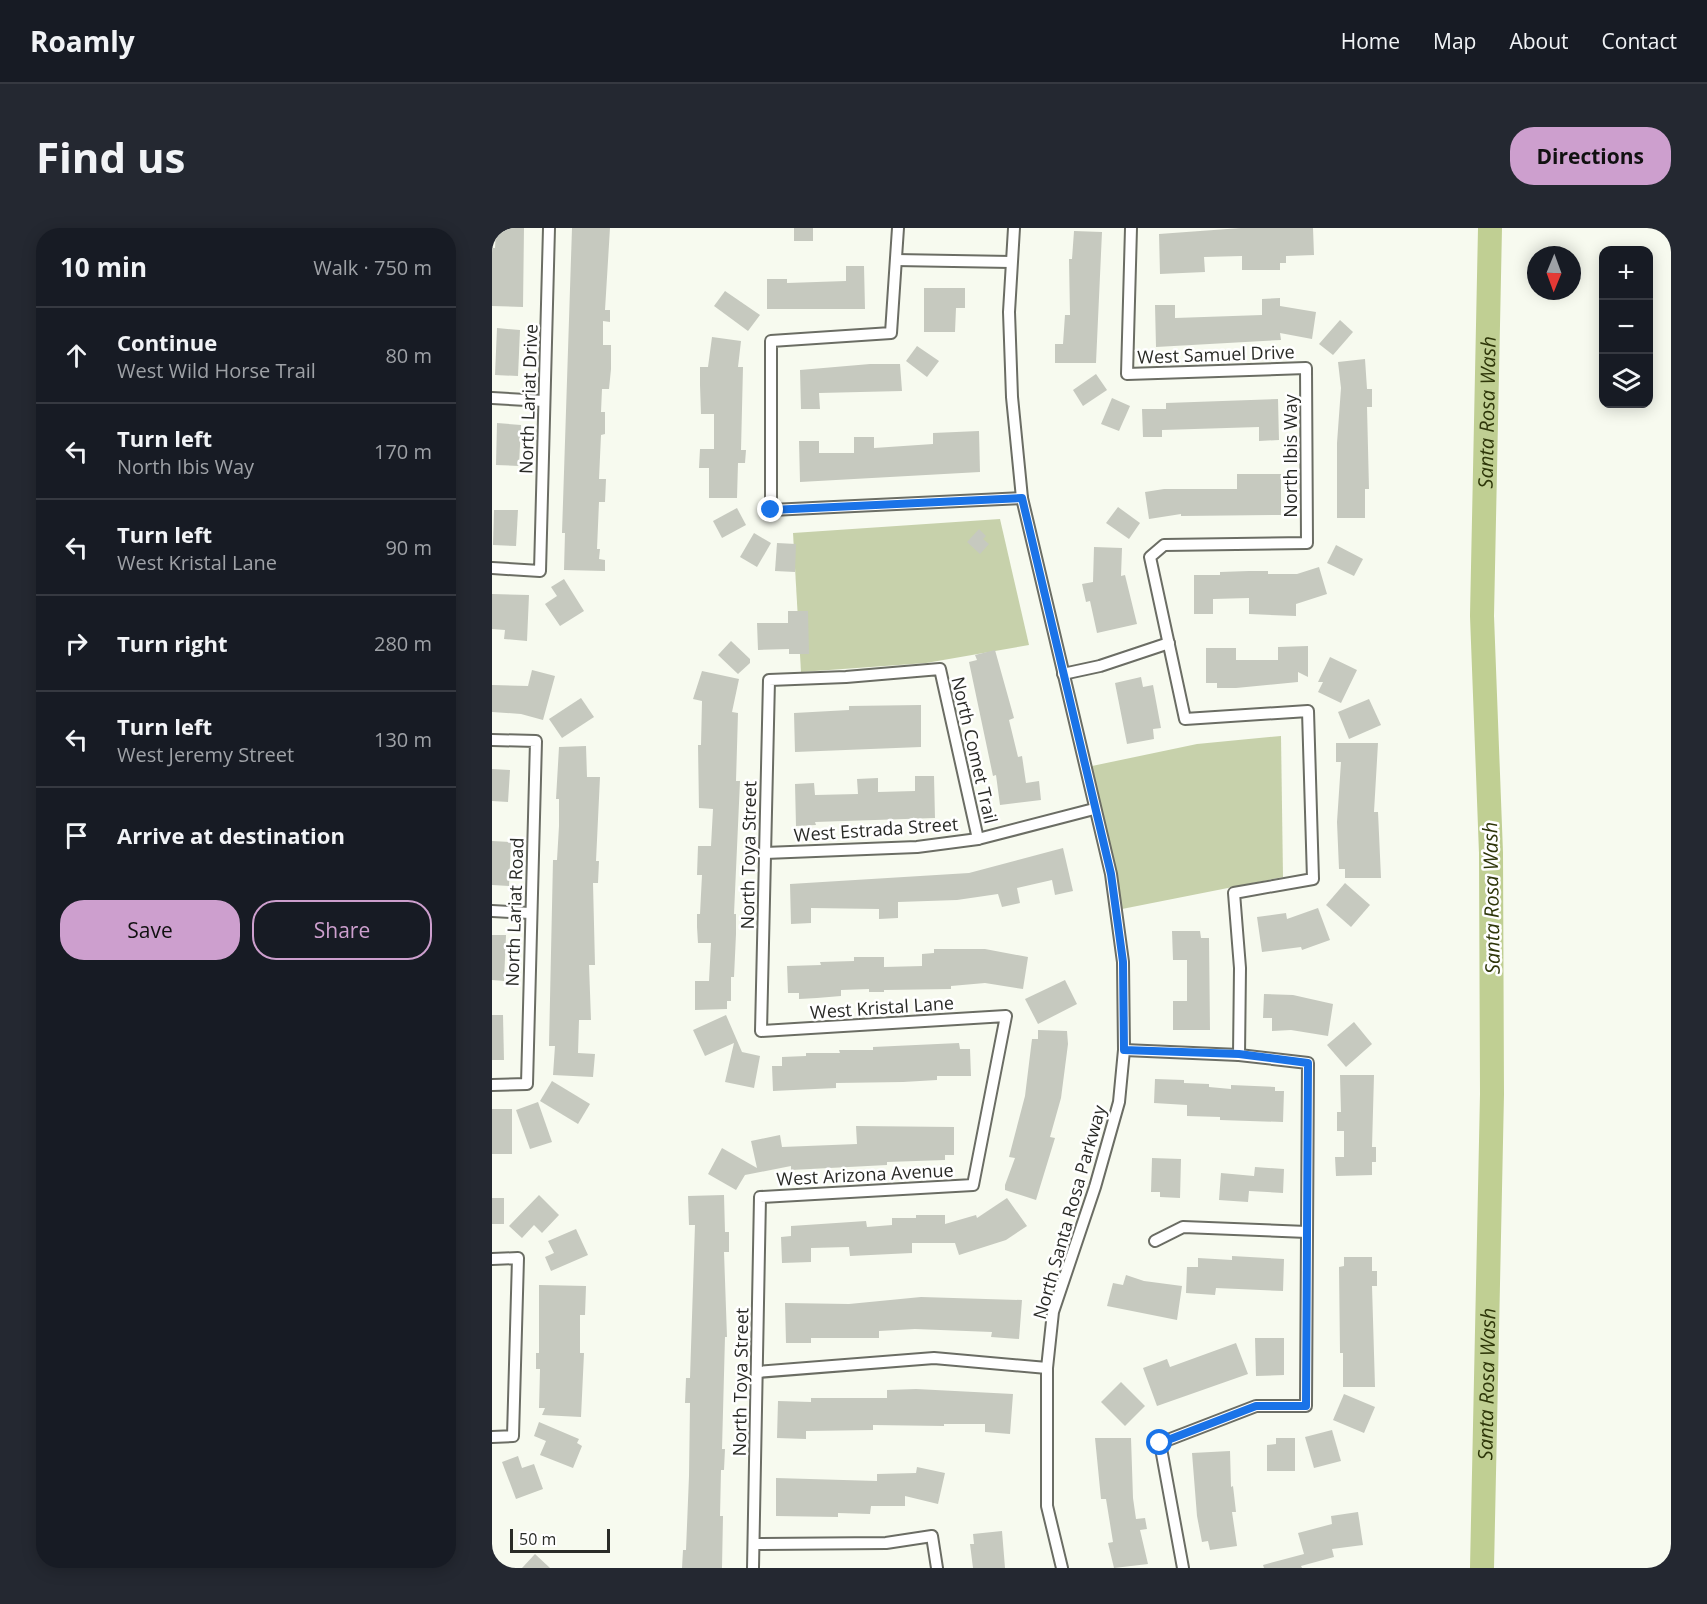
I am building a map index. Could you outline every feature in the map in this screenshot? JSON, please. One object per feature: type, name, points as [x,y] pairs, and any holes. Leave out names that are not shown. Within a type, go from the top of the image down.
[{"type":"street","name":"North Lariat Drive","points":[[492,568],[540,571],[549,228]]},
{"type":"street","points":[[898,228],[891,333],[771,340],[771,510],[1022,498]]},
{"type":"street","name":"North Santa Rosa Parkway","points":[[1014,228],[1009,312],[1012,396],[1022,498],[1111,874],[1123,962],[1124,1050],[1119,1101],[1095,1187],[1053,1312],[1047,1368],[1047,1506],[1062,1568]]},
{"type":"street","name":"West Samuel Drive","points":[[1131,228],[1127,374],[1306,368]]},
{"type":"street","points":[[896,260],[1011,262]]},
{"type":"street","name":"North Ibis Way","points":[[1169,643],[1150,557],[1164,545],[1306,543],[1306,368]]},
{"type":"street","points":[[492,398],[544,401]]},
{"type":"street","points":[[1063,674],[1100,666],[1169,643],[1185,719],[1308,711],[1313,879],[1234,893],[1240,968],[1239,1054]]},
{"type":"street","name":"North Toya Street","points":[[761,1031],[769,680],[846,677],[940,669]]},
{"type":"street","name":"North Comet Trail","points":[[940,669],[978,838]]},
{"type":"street","name":"North Lariat Road","points":[[492,740],[536,741],[527,1084],[492,1085]]},
{"type":"street","name":"West Estrada Street","points":[[765,853],[917,847],[978,838],[1095,809]]},
{"type":"street","points":[[492,911],[530,913]]},
{"type":"street","name":"West Kristal Lane","points":[[761,1031],[1006,1016],[973,1185]]},
{"type":"street","points":[[1124,1050],[1239,1054],[1308,1063],[1306,1406],[1256,1406],[1160,1443],[1183,1568]]},
{"type":"street","name":"West Arizona Avenue","points":[[760,1197],[973,1185]]},
{"type":"street","name":"North Toya Street","points":[[753,1568],[760,1197]]},
{"type":"street","points":[[1155,1241],[1183,1227],[1307,1232]]},
{"type":"street","points":[[492,1259],[518,1258],[513,1436],[492,1437]]},
{"type":"street","points":[[757,1372],[934,1358],[1047,1368]]},
{"type":"street","points":[[754,1544],[886,1543],[932,1536],[938,1568]]},
{"type":"green space","points":[[1000,519],[1029,645],[926,663],[801,672],[793,533]]},
{"type":"green space","points":[[1281,736],[1283,877],[1122,909],[1092,766],[1197,744]]},
{"type":"building","points":[[496,228],[524,228],[523,307],[492,306],[492,248],[495,248]]},
{"type":"building","points":[[572,228],[610,228],[605,310],[610,310],[610,322],[603,321],[603,345],[611,345],[611,369],[609,389],[602,389],[601,412],[605,412],[605,434],[601,435],[599,479],[606,479],[605,502],[599,502],[597,549],[600,549],[599,559],[605,560],[605,571],[564,570],[565,533],[562,533]]},
{"type":"building","points":[[794,228],[813,228],[813,241],[794,241]]},
{"type":"building","points":[[1241,228],[1313,228],[1314,255],[1286,256],[1286,263],[1280,263],[1280,270],[1242,270],[1242,256],[1204,257],[1205,272],[1160,274],[1159,234]]},
{"type":"building","points":[[1074,231],[1102,232],[1096,363],[1055,363],[1055,344],[1063,344],[1065,315],[1070,315],[1069,259],[1072,259]]},
{"type":"building","points":[[846,266],[864,266],[865,309],[767,309],[767,279],[787,279],[787,283],[846,281]]},
{"type":"building","points":[[924,288],[965,288],[965,308],[956,308],[955,332],[924,332]]},
{"type":"building","points":[[725,291],[760,315],[748,331],[714,306]]},
{"type":"building","points":[[1280,298],[1280,306],[1316,312],[1312,339],[1280,333],[1281,340],[1156,347],[1155,305],[1175,305],[1175,318],[1262,315],[1262,299]]},
{"type":"building","points":[[1340,320],[1353,332],[1333,355],[1319,344]]},
{"type":"building","points":[[497,328],[520,330],[518,376],[495,375]]},
{"type":"building","points":[[712,337],[741,341],[738,367],[743,367],[741,450],[746,450],[745,463],[738,463],[737,498],[709,498],[709,468],[699,468],[700,449],[714,449],[714,414],[701,414],[700,385],[700,367],[708,367]]},
{"type":"building","points":[[917,346],[939,361],[927,377],[906,361]]},
{"type":"building","points":[[1365,359],[1367,389],[1372,389],[1372,407],[1367,407],[1369,489],[1365,489],[1365,518],[1337,518],[1337,443],[1341,388],[1338,362]]},
{"type":"building","points":[[900,364],[902,391],[819,393],[820,409],[801,409],[800,370]]},
{"type":"building","points":[[1096,374],[1107,390],[1083,406],[1073,390]]},
{"type":"building","points":[[1112,398],[1130,406],[1119,431],[1101,424]]},
{"type":"building","points":[[1278,399],[1279,440],[1259,441],[1259,427],[1162,430],[1162,437],[1143,437],[1142,409],[1166,409],[1166,403]]},
{"type":"building","points":[[497,423],[521,425],[519,466],[496,465]]},
{"type":"building","points":[[979,431],[980,472],[800,482],[799,441],[819,441],[819,453],[854,453],[854,437],[874,437],[874,448],[933,444],[933,433]]},
{"type":"building","points":[[1237,474],[1281,474],[1281,515],[1181,516],[1181,514],[1149,519],[1145,492],[1164,489],[1237,489]]},
{"type":"building","points":[[1118,507],[1140,523],[1129,539],[1106,523]]},
{"type":"building","points":[[737,508],[746,525],[722,538],[713,521]]},
{"type":"building","points":[[494,510],[518,510],[516,546],[493,545]]},
{"type":"building","points":[[979,529],[986,536],[983,539],[989,544],[980,554],[967,542]]},
{"type":"building","points":[[754,533],[771,543],[757,567],[740,557]]},
{"type":"building","points":[[777,543],[796,544],[795,572],[775,571]]},
{"type":"building","points":[[1336,545],[1363,559],[1354,576],[1327,563]]},
{"type":"building","points":[[1094,547],[1122,548],[1121,576],[1125,575],[1137,624],[1097,633],[1090,601],[1086,602],[1082,584],[1093,582]]},
{"type":"building","points":[[1319,567],[1327,594],[1296,604],[1296,616],[1249,614],[1249,598],[1213,599],[1213,614],[1194,614],[1194,575],[1220,575],[1220,572],[1249,571],[1268,571],[1268,574],[1297,574]]},
{"type":"building","points":[[564,579],[584,611],[560,626],[545,604],[557,596],[551,587]]},
{"type":"building","points":[[492,594],[529,595],[527,641],[504,639],[505,630],[492,629]]},
{"type":"building","points":[[788,611],[808,611],[809,654],[789,654],[789,649],[758,650],[757,623],[788,623]]},
{"type":"building","points":[[731,641],[750,659],[750,663],[738,674],[718,655]]},
{"type":"building","points":[[1308,646],[1308,677],[1298,672],[1298,682],[1236,688],[1217,688],[1217,683],[1206,683],[1206,648],[1236,648],[1236,660],[1278,660],[1278,647]]},
{"type":"building","points":[[995,650],[1014,718],[1009,720],[1018,757],[1022,756],[1026,783],[1039,781],[1041,800],[1000,805],[996,775],[993,776],[969,662],[977,660],[975,655]]},
{"type":"building","points":[[1330,657],[1357,670],[1341,703],[1318,692],[1323,682],[1318,682]]},
{"type":"building","points":[[532,670],[555,676],[543,720],[521,714],[492,712],[492,685],[528,686]]},
{"type":"building","points":[[702,671],[739,679],[732,712],[738,713],[736,781],[740,781],[734,914],[736,914],[736,934],[731,1001],[727,1001],[727,1009],[695,1010],[695,981],[709,981],[711,943],[698,943],[697,927],[702,875],[697,875],[698,846],[711,846],[713,809],[699,808],[698,745],[701,745],[702,701],[693,699]]},
{"type":"building","points":[[1141,677],[1143,687],[1153,685],[1161,728],[1153,729],[1154,739],[1127,744],[1115,683]]},
{"type":"building","points":[[581,698],[594,717],[562,738],[549,719]]},
{"type":"building","points":[[1369,699],[1381,725],[1349,739],[1338,712]]},
{"type":"building","points":[[921,705],[921,747],[795,752],[794,713],[849,710],[849,706]]},
{"type":"building","points":[[1336,743],[1378,743],[1374,812],[1378,812],[1381,878],[1345,878],[1345,869],[1339,869],[1337,822],[1341,762],[1336,762]]},
{"type":"building","points":[[586,746],[587,777],[600,777],[596,861],[599,861],[598,883],[593,883],[595,965],[589,965],[591,1020],[579,1020],[578,1053],[595,1054],[593,1077],[553,1075],[555,1046],[549,1046],[553,860],[557,860],[559,826],[559,799],[556,799],[559,747]]},
{"type":"building","points":[[492,769],[510,770],[508,802],[492,801]]},
{"type":"building","points":[[915,776],[934,776],[935,818],[815,822],[816,825],[796,826],[795,784],[814,783],[815,795],[858,794],[857,779],[878,778],[878,792],[915,791]]},
{"type":"building","points":[[492,841],[511,842],[509,886],[492,885]]},
{"type":"building","points":[[1063,848],[1073,891],[1055,895],[1052,880],[1017,888],[1020,903],[1002,907],[998,894],[957,900],[898,902],[898,918],[879,919],[879,909],[811,908],[811,923],[791,924],[790,884],[969,873]]},
{"type":"building","points":[[1345,883],[1370,905],[1351,927],[1326,905]]},
{"type":"building","points":[[1318,908],[1330,940],[1302,950],[1301,947],[1262,952],[1257,917],[1286,913],[1287,919]]},
{"type":"building","points":[[1172,931],[1200,931],[1201,938],[1209,938],[1210,1030],[1173,1030],[1173,1001],[1187,1001],[1187,960],[1173,960]]},
{"type":"building","points":[[492,935],[506,935],[504,981],[492,980]]},
{"type":"building","points":[[934,949],[985,949],[1028,957],[1023,989],[985,983],[951,986],[951,989],[884,990],[884,992],[869,992],[869,989],[841,990],[841,996],[799,999],[799,993],[788,993],[787,966],[854,961],[854,957],[884,957],[884,967],[922,966],[922,954],[934,953]]},
{"type":"building","points":[[1065,980],[1077,1004],[1038,1024],[1025,999]]},
{"type":"building","points":[[1264,994],[1293,995],[1333,1004],[1328,1036],[1291,1030],[1272,1031],[1272,1018],[1263,1018]]},
{"type":"building","points":[[492,1015],[503,1015],[504,1060],[492,1060]]},
{"type":"building","points":[[726,1015],[742,1052],[760,1056],[754,1088],[725,1082],[734,1043],[705,1056],[693,1030]]},
{"type":"building","points":[[1354,1022],[1372,1044],[1346,1067],[1327,1045]]},
{"type":"building","points":[[1038,1030],[1067,1031],[1068,1044],[1061,1098],[1050,1137],[1055,1138],[1036,1200],[1005,1190],[1005,1185],[1015,1158],[1009,1157],[1025,1096],[1032,1039],[1038,1039]]},
{"type":"building","points":[[959,1043],[960,1049],[970,1049],[971,1076],[937,1076],[937,1080],[903,1082],[836,1083],[836,1088],[773,1091],[772,1066],[782,1066],[782,1057],[806,1056],[806,1053],[840,1053],[839,1050],[873,1050],[873,1047]]},
{"type":"building","points":[[1340,1075],[1374,1075],[1372,1147],[1376,1147],[1376,1162],[1372,1162],[1372,1175],[1336,1176],[1335,1157],[1344,1157],[1344,1131],[1337,1131],[1337,1112],[1341,1112]]},
{"type":"building","points":[[1155,1079],[1184,1080],[1184,1083],[1209,1084],[1209,1087],[1231,1089],[1231,1085],[1275,1087],[1275,1091],[1284,1091],[1283,1122],[1220,1120],[1220,1117],[1187,1116],[1187,1105],[1154,1103]]},
{"type":"building","points":[[552,1081],[590,1104],[578,1124],[540,1101]]},
{"type":"building","points":[[538,1102],[552,1142],[530,1149],[516,1110]]},
{"type":"building","points":[[492,1109],[512,1109],[512,1154],[492,1154]]},
{"type":"building","points":[[856,1126],[954,1127],[954,1155],[945,1155],[945,1160],[887,1162],[887,1165],[791,1170],[791,1166],[745,1175],[736,1190],[708,1174],[722,1148],[757,1168],[751,1141],[780,1135],[782,1147],[857,1144]]},
{"type":"building","points":[[1152,1158],[1181,1159],[1180,1198],[1160,1197],[1160,1192],[1151,1192]]},
{"type":"building","points":[[1255,1167],[1284,1169],[1283,1193],[1249,1191],[1248,1202],[1219,1200],[1221,1173],[1254,1176]]},
{"type":"building","points":[[539,1195],[559,1215],[542,1233],[534,1225],[522,1238],[509,1226]]},
{"type":"building","points":[[724,1195],[725,1232],[729,1232],[729,1252],[724,1252],[727,1337],[725,1337],[722,1449],[725,1449],[724,1470],[721,1470],[720,1516],[723,1516],[722,1568],[682,1568],[683,1550],[686,1550],[689,1476],[690,1403],[685,1403],[686,1378],[690,1378],[695,1225],[689,1225],[688,1196]]},
{"type":"building","points":[[492,1198],[504,1198],[504,1224],[492,1224]]},
{"type":"building","points":[[1007,1198],[1027,1226],[1006,1240],[959,1255],[955,1243],[912,1243],[912,1253],[850,1256],[849,1247],[811,1248],[811,1262],[782,1263],[781,1237],[791,1236],[791,1226],[866,1221],[867,1227],[892,1225],[892,1218],[916,1218],[916,1215],[945,1215],[945,1224],[976,1215],[977,1218]]},
{"type":"building","points":[[576,1229],[588,1255],[551,1271],[545,1257],[554,1253],[548,1241]]},
{"type":"building","points":[[1232,1256],[1284,1259],[1283,1291],[1216,1288],[1215,1295],[1186,1293],[1187,1267],[1198,1267],[1198,1258],[1232,1260]]},
{"type":"building","points":[[1344,1257],[1372,1257],[1372,1271],[1377,1271],[1377,1286],[1372,1286],[1375,1387],[1343,1387],[1343,1353],[1340,1353],[1339,1267],[1344,1266]]},
{"type":"building","points":[[1126,1275],[1144,1281],[1182,1286],[1177,1320],[1107,1306],[1113,1283],[1123,1285]]},
{"type":"building","points":[[539,1285],[586,1286],[585,1315],[580,1315],[580,1353],[584,1353],[581,1417],[542,1415],[545,1408],[539,1408],[540,1369],[536,1369],[536,1353],[539,1353]]},
{"type":"building","points":[[921,1297],[1022,1300],[1019,1339],[991,1337],[992,1332],[915,1329],[879,1331],[879,1338],[811,1338],[811,1343],[786,1343],[785,1303],[849,1304]]},
{"type":"building","points":[[1255,1338],[1284,1338],[1284,1375],[1256,1376]]},
{"type":"building","points":[[1236,1343],[1248,1374],[1157,1406],[1143,1368],[1167,1359],[1170,1367]]},
{"type":"building","points":[[1121,1382],[1145,1406],[1125,1426],[1101,1402]]},
{"type":"building","points":[[916,1389],[1013,1394],[1010,1434],[985,1432],[985,1424],[873,1425],[873,1430],[806,1431],[806,1439],[777,1438],[778,1401],[811,1402],[811,1398],[887,1398],[887,1390]]},
{"type":"building","points":[[1344,1394],[1375,1407],[1364,1433],[1333,1420]]},
{"type":"building","points":[[539,1422],[579,1439],[577,1443],[582,1446],[573,1468],[540,1455],[546,1441],[534,1436]]},
{"type":"building","points":[[1332,1430],[1341,1461],[1314,1468],[1305,1437]]},
{"type":"building","points":[[1095,1438],[1131,1438],[1133,1498],[1136,1519],[1145,1518],[1147,1529],[1140,1530],[1148,1564],[1114,1568],[1108,1543],[1113,1542],[1106,1499],[1101,1499]]},
{"type":"building","points":[[1276,1438],[1295,1438],[1295,1471],[1267,1471],[1267,1445],[1276,1444]]},
{"type":"building","points":[[1230,1451],[1231,1487],[1233,1486],[1236,1512],[1232,1512],[1237,1546],[1210,1550],[1208,1541],[1202,1542],[1197,1516],[1192,1453]]},
{"type":"building","points":[[518,1456],[522,1468],[534,1464],[543,1489],[516,1499],[502,1462]]},
{"type":"building","points":[[917,1467],[945,1473],[938,1504],[905,1496],[905,1506],[871,1506],[870,1514],[838,1513],[838,1517],[776,1516],[776,1478],[877,1481],[877,1474],[916,1473]]},
{"type":"building","points":[[1358,1512],[1363,1545],[1332,1549],[1334,1557],[1301,1566],[1302,1568],[1264,1568],[1263,1565],[1304,1554],[1298,1533],[1332,1524],[1331,1516]]},
{"type":"building","points":[[1002,1531],[1005,1568],[973,1568],[970,1544],[974,1544],[973,1534]]},
{"type":"building","points":[[535,1554],[550,1568],[522,1568]]},
{"type":"waterway","name":"Santa Rosa Wash","points":[[1482,1568],[1492,1094],[1491,853],[1482,616],[1490,228]]},
{"type":"route","points":[[771,510],[1022,498],[1111,874],[1123,962],[1124,1050],[1239,1054],[1308,1063],[1306,1406],[1256,1406],[1160,1443]]}]
